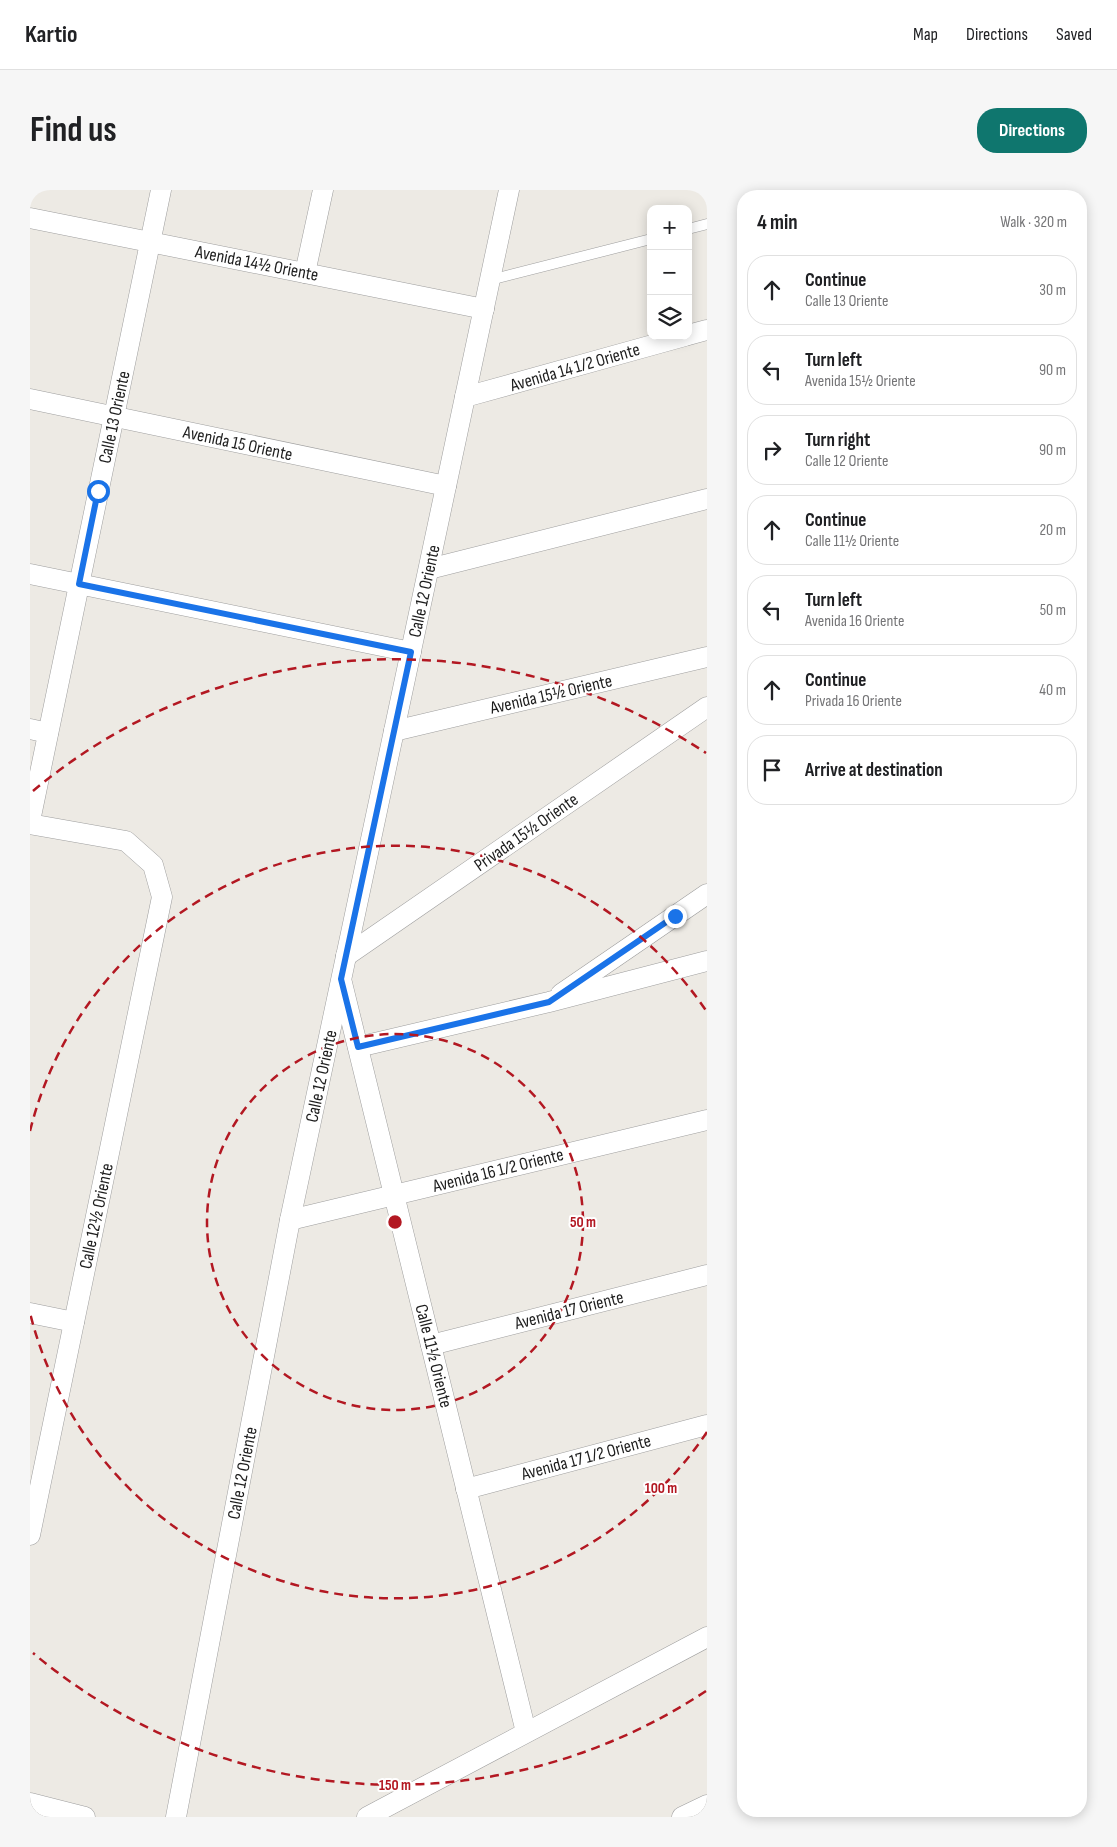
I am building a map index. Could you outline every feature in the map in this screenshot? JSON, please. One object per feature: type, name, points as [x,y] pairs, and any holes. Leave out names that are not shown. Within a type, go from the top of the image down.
[{"type":"street","name":"Calle 13 Oriente","points":[[30,822],[39,731],[79,584],[161,190]]},
{"type":"street","points":[[305,273],[323,190]]},
{"type":"street","name":"Calle 12 Oriente","points":[[176,1817],[290,1220],[509,190]]},
{"type":"street","name":"Avenida 14½ Oriente","points":[[30,218],[484,309]]},
{"type":"street","points":[[692,334],[707,330]]},
{"type":"street","name":"Avenida 14 1/2 Oriente","points":[[465,397],[671,340]]},
{"type":"street","name":"Avenida 15 Oriente","points":[[30,399],[446,486]]},
{"type":"street","points":[[428,569],[707,499]]},
{"type":"street","points":[[30,574],[411,652]]},
{"type":"street","name":"Avenida 15½ Oriente","points":[[394,730],[707,657]]},
{"type":"street","name":"Privada 15½ Oriente","points":[[346,956],[707,707]]},
{"type":"street","name":"Calle 12½ Oriente","points":[[30,822],[126,841],[153,865],[162,897],[30,1535]]},
{"type":"street","points":[[549,1002],[707,894]]},
{"type":"street","points":[[358,1047],[707,962]]},
{"type":"street","name":"Calle 11½ Oriente","points":[[341,979],[526,1732]]},
{"type":"street","name":"Avenida 16 1/2 Oriente","points":[[290,1220],[707,1120]]},
{"type":"street","name":"Avenida 17 Oriente","points":[[431,1345],[707,1274]]},
{"type":"street","points":[[30,1313],[74,1322]]},
{"type":"street","name":"Avenida 17 1/2 Oriente","points":[[466,1488],[707,1425]]},
{"type":"street","points":[[367,1817],[396,1810],[526,1732],[707,1636]]},
{"type":"street","points":[[30,1803],[85,1817]]},
{"type":"street","points":[[682,1817],[707,1805]]},
{"type":"lane","points":[[692,228],[707,224]]},
{"type":"lane","points":[[490,280],[647,240]]},
{"type":"route","points":[[98,491],[79,584],[411,652],[341,979],[358,1047],[549,1002],[675,916]]}]
